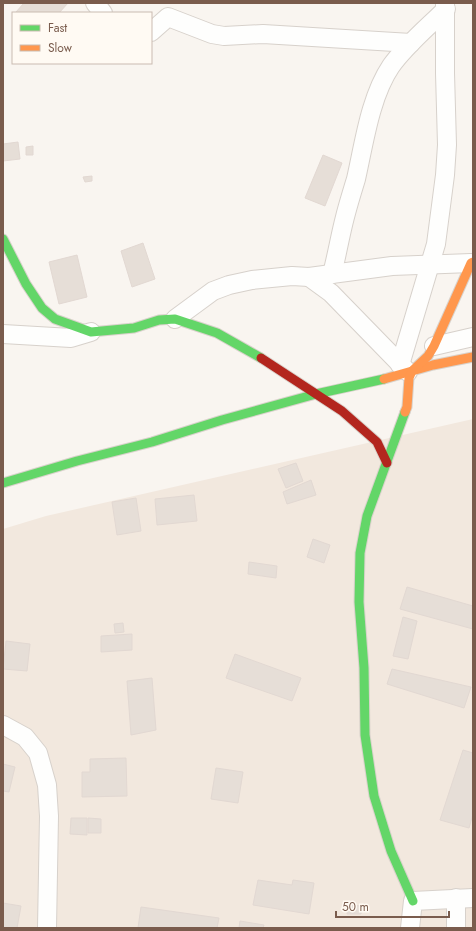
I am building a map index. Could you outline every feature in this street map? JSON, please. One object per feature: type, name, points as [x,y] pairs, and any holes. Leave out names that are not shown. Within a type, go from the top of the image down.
[{"type":"street","points":[[96,3],[102,12]]},
{"type":"street","points":[[332,274],[364,142],[376,100],[385,76],[392,65],[411,43],[446,6]]},
{"type":"street","points":[[410,928],[413,901],[391,851],[374,796],[365,735],[364,668],[359,602],[360,553],[367,516],[407,407],[409,378],[407,369],[430,264],[436,244],[445,174],[447,145],[445,73],[446,6]]},
{"type":"street","points":[[152,31],[168,17],[212,34],[224,36],[263,34],[411,43]]},
{"type":"street","points":[[3,239],[26,284],[42,308],[55,319],[92,332]]},
{"type":"street","points":[[3,483],[77,461],[152,442],[222,420],[316,394],[385,379],[407,369],[428,356],[472,262],[392,266],[332,274],[273,277],[252,280],[229,285],[213,291],[175,319]]},
{"type":"street","points":[[310,276],[331,293],[407,369]]},
{"type":"street","points":[[3,334],[71,338],[92,332],[134,328],[159,320],[175,319],[216,333],[271,364],[342,411],[377,442],[387,463]]},
{"type":"street","points":[[434,346],[473,337]]},
{"type":"street","points":[[407,369],[473,357]]},
{"type":"street","points":[[3,725],[25,737],[38,753],[48,785],[49,816],[47,928]]},
{"type":"street","points":[[413,901],[464,898],[456,928]]},
{"type":"shaded area","points":[[473,419],[473,928],[3,928],[3,529],[46,516]]},
{"type":"building","points":[[24,3],[68,3],[60,12],[16,12]]},
{"type":"building","points":[[18,142],[20,159],[3,161],[3,144]]},
{"type":"building","points":[[33,146],[33,155],[26,155],[26,147]]},
{"type":"building","points":[[323,155],[342,163],[325,206],[305,198]]},
{"type":"building","points":[[92,176],[92,181],[85,182],[83,177]]},
{"type":"building","points":[[143,243],[155,279],[132,287],[121,251]]},
{"type":"building","points":[[77,255],[87,297],[59,304],[49,262]]},
{"type":"building","points":[[296,463],[303,481],[286,488],[278,469]]},
{"type":"building","points":[[311,480],[316,495],[287,504],[283,492]]},
{"type":"building","points":[[194,495],[197,521],[157,525],[155,499]]},
{"type":"building","points":[[136,498],[141,531],[117,535],[112,502]]},
{"type":"building","points":[[313,539],[330,545],[324,563],[307,557]]},
{"type":"building","points":[[249,562],[277,566],[276,578],[248,574]]},
{"type":"building","points":[[407,587],[473,606],[473,629],[400,609]]},
{"type":"building","points":[[403,617],[417,621],[408,659],[393,656]]},
{"type":"building","points":[[123,623],[124,632],[115,633],[114,624]]},
{"type":"building","points":[[132,634],[132,650],[101,652],[101,636]]},
{"type":"building","points":[[6,641],[30,644],[27,671],[3,669]]},
{"type":"building","points":[[235,654],[301,678],[292,701],[226,678]]},
{"type":"building","points":[[392,669],[471,687],[464,708],[387,684]]},
{"type":"building","points":[[152,678],[156,730],[131,735],[127,681]]},
{"type":"building","points":[[463,750],[473,753],[473,814],[469,828],[440,820]]},
{"type":"building","points":[[126,758],[127,796],[82,797],[82,772],[90,772],[90,759]]},
{"type":"building","points":[[3,764],[15,767],[9,792],[3,791]]},
{"type":"building","points":[[216,768],[243,772],[238,803],[211,799]]},
{"type":"building","points":[[71,818],[87,818],[87,835],[70,834]]},
{"type":"building","points":[[88,818],[101,819],[101,833],[88,833]]},
{"type":"building","points":[[258,880],[292,885],[293,880],[314,883],[309,914],[253,905]]},
{"type":"building","points":[[3,903],[21,906],[17,928],[3,928]]},
{"type":"building","points":[[347,905],[362,906],[361,914],[347,914]]},
{"type":"building","points":[[141,907],[219,918],[217,928],[138,928]]},
{"type":"building","points":[[240,921],[264,925],[263,928],[239,928]]},
{"type":"traffic: fast","points":[[3,239],[26,284],[42,308],[55,319],[91,332],[134,328],[159,320],[175,319],[217,333],[261,358]]},
{"type":"traffic: fast","points":[[3,483],[77,461],[152,442],[222,420],[316,394],[384,379]]},
{"type":"traffic: fast","points":[[405,412],[367,516],[360,553],[359,602],[364,668],[365,735],[374,796],[391,851],[413,901]]},
{"type":"traffic: slow","points":[[405,412],[407,407],[409,378],[412,371],[428,356],[434,346],[471,263],[473,262]]},
{"type":"traffic: slow","points":[[384,379],[433,365],[473,357]]},
{"type":"traffic: jam","points":[[261,358],[342,411],[377,442],[387,463]]}]
